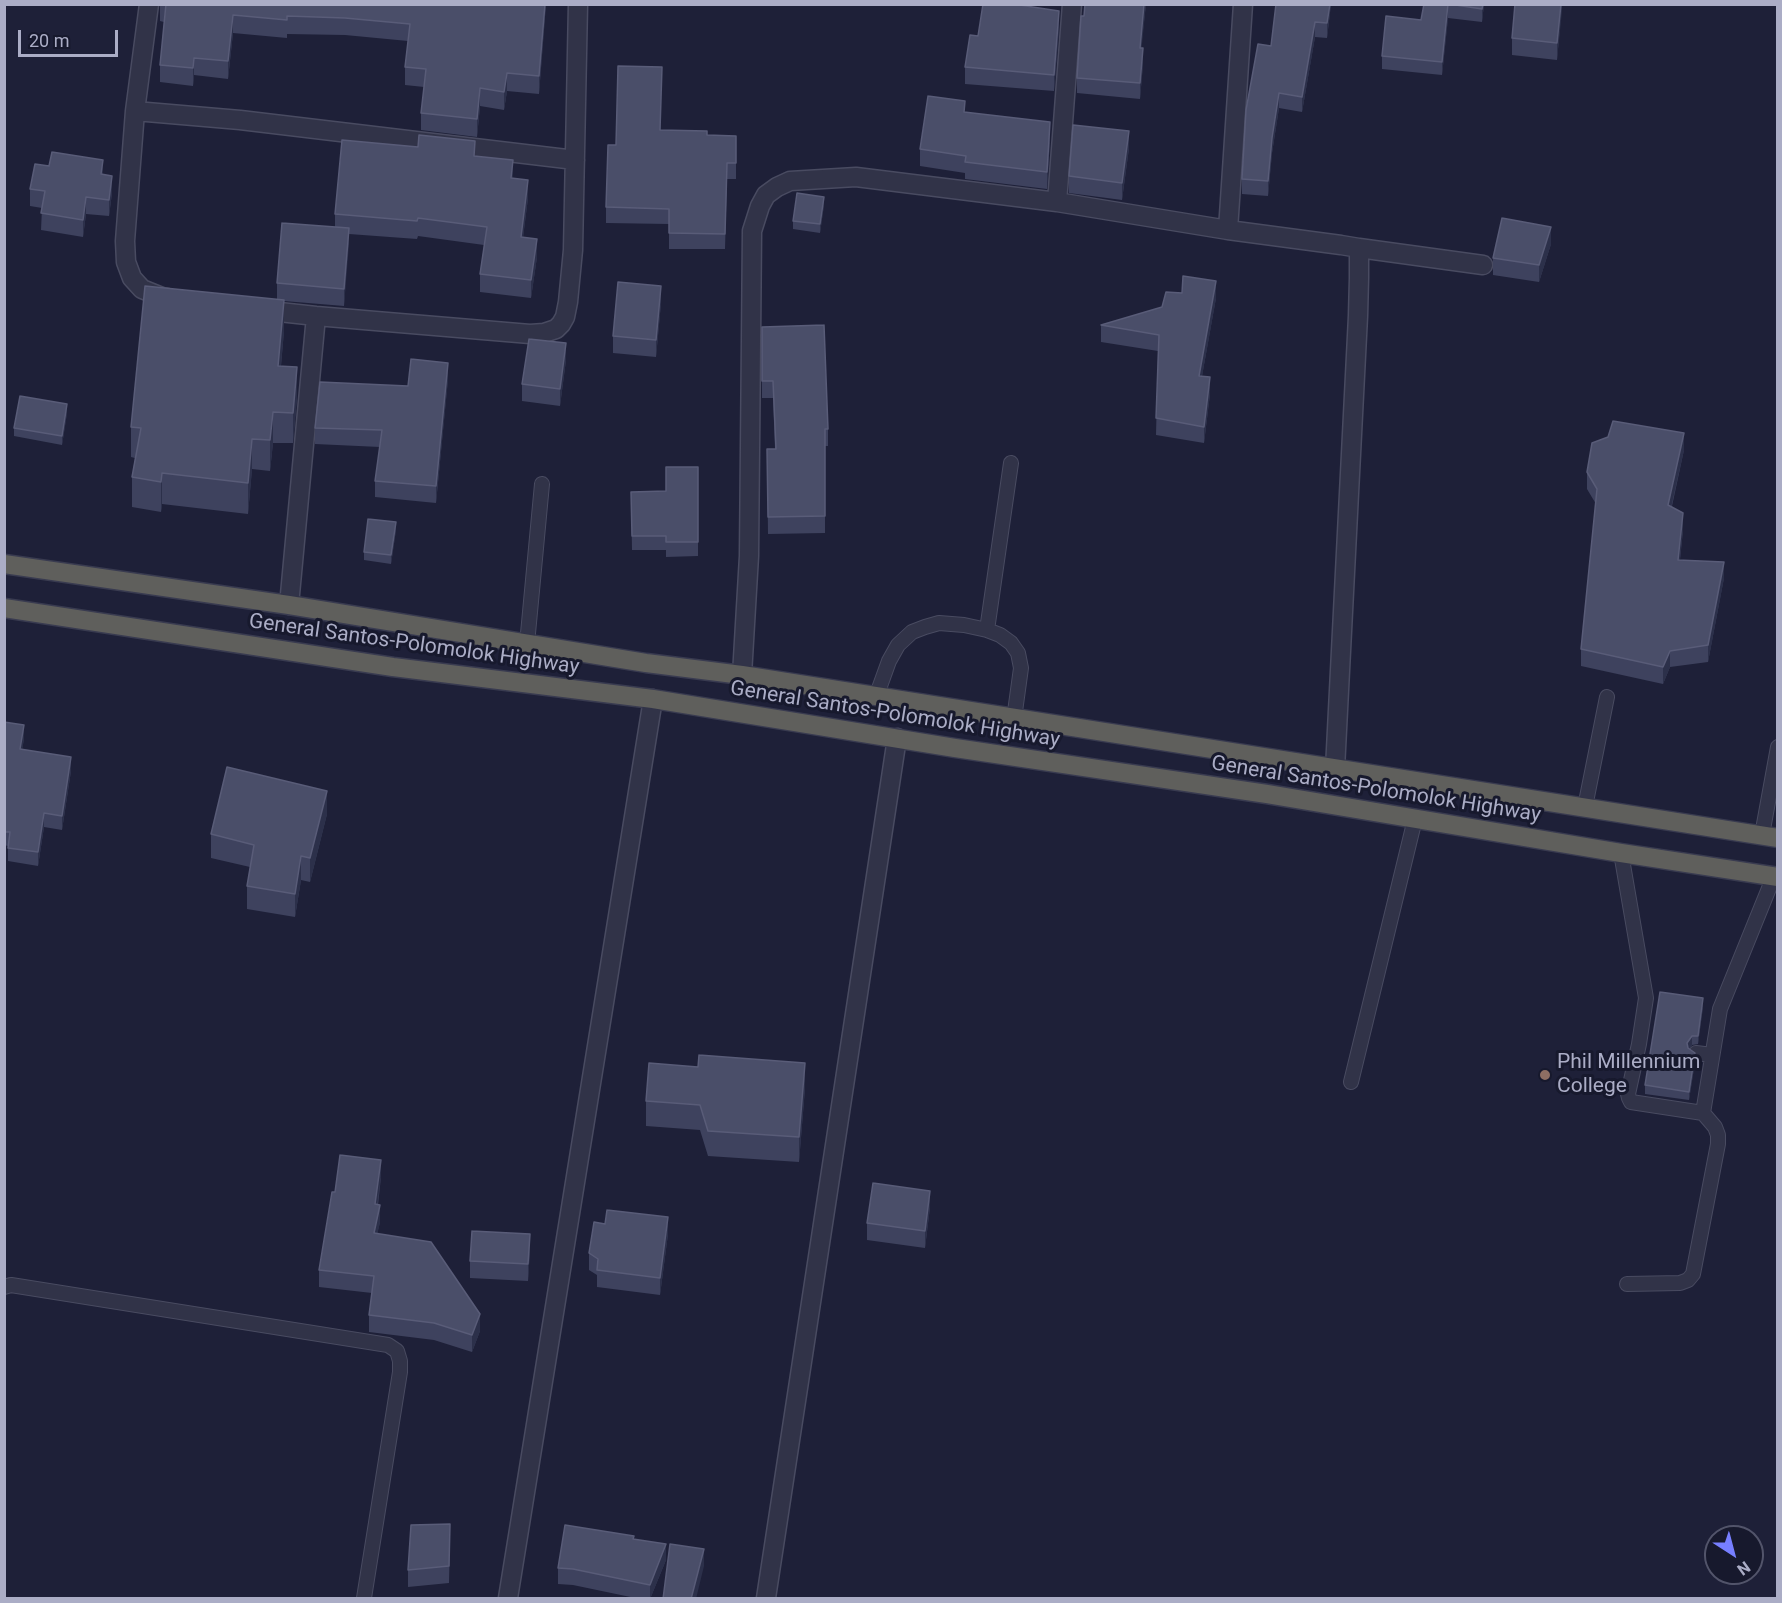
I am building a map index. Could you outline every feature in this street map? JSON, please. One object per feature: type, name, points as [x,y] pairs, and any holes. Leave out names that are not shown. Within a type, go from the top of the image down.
[{"type":"highway","points":[[4,564],[289,605],[646,663],[742,675],[1335,770],[1770,836]]},
{"type":"highway","name":"General Santos-Polomolok Highway","points":[[4,608],[393,667],[652,699],[1267,794],[1621,853],[1776,876]]},
{"type":"street","points":[[149,4],[135,111],[125,241],[126,262],[132,278],[142,289],[162,297],[181,300]]},
{"type":"street","points":[[248,308],[530,334],[544,333],[561,324],[568,302],[573,250],[578,4]]},
{"type":"street","points":[[1057,202],[1072,4]]},
{"type":"street","points":[[1228,230],[1243,4]]},
{"type":"street","points":[[135,111],[240,120],[575,160]]},
{"type":"street","points":[[742,675],[749,556],[752,231],[766,195],[777,187],[790,181],[856,177],[1057,202],[1228,230],[1483,265]]},
{"type":"street","points":[[1335,770],[1358,316],[1359,248]]},
{"type":"street","points":[[289,605],[316,316]]},
{"type":"street","points":[[508,1599],[652,699]]},
{"type":"street","points":[[766,1599],[897,738]]},
{"type":"lane","points":[[987,630],[1011,463]]},
{"type":"lane","points":[[527,644],[542,484]]},
{"type":"lane","points":[[876,697],[889,661],[898,645],[912,633],[939,623],[987,630],[1011,643],[1018,653],[1021,668],[1014,719]]},
{"type":"lane","points":[[1585,807],[1607,697]]},
{"type":"lane","points":[[1770,836],[1778,747]]},
{"type":"lane","points":[[1351,1082],[1415,819]]},
{"type":"lane","points":[[1621,853],[1646,998],[1646,1045],[1628,1094],[1631,1102],[1703,1113],[1715,1127],[1718,1135],[1693,1274],[1688,1280],[1680,1283],[1627,1284]]},
{"type":"lane","points":[[1703,1113],[1720,1008],[1776,876]]},
{"type":"lane","points":[[1696,1053],[1712,1055]]},
{"type":"lane","points":[[4,1287],[11,1285],[388,1346],[397,1351],[400,1372],[364,1599]]},
{"type":"building","points":[[166,4],[545,4],[539,76],[507,73],[504,92],[480,88],[477,119],[421,113],[426,69],[405,67],[410,24],[287,16],[287,20],[233,15],[228,61],[194,58],[193,68],[160,65]]},
{"type":"building","points":[[983,4],[1013,4],[1059,11],[1054,75],[965,67],[970,35],[978,36]]},
{"type":"building","points":[[1085,4],[1144,4],[1140,83],[1077,78],[1081,16],[1084,16]]},
{"type":"building","points":[[1276,4],[1330,4],[1327,23],[1315,22],[1302,97],[1279,93],[1268,181],[1242,179],[1246,110],[1258,44],[1271,46]]},
{"type":"building","points":[[1424,4],[1448,4],[1442,62],[1382,56],[1386,16],[1421,20]]},
{"type":"building","points":[[1449,4],[1483,4],[1482,9]]},
{"type":"building","points":[[1515,4],[1561,4],[1557,43],[1512,38]]},
{"type":"building","points":[[618,66],[662,67],[660,130],[707,131],[707,135],[736,136],[736,163],[727,163],[725,234],[669,233],[669,209],[606,207],[608,145],[616,145]]},
{"type":"building","points":[[928,96],[965,101],[964,112],[1050,122],[1047,172],[965,162],[966,156],[920,149]]},
{"type":"building","points":[[1073,125],[1129,131],[1122,183],[1069,176]]},
{"type":"building","points":[[419,135],[475,141],[474,156],[513,160],[511,178],[528,180],[521,237],[537,239],[531,280],[480,274],[487,227],[418,218],[417,221],[335,214],[342,140],[418,147]]},
{"type":"building","points":[[52,152],[103,160],[101,174],[112,176],[109,200],[86,197],[83,220],[41,213],[45,191],[30,189],[35,164],[49,166]]},
{"type":"building","points":[[797,193],[824,197],[820,224],[793,221]]},
{"type":"building","points":[[1502,218],[1551,227],[1539,265],[1493,258]]},
{"type":"building","points":[[282,223],[349,228],[344,289],[277,283]]},
{"type":"building","points":[[1183,276],[1216,281],[1199,376],[1210,377],[1204,427],[1156,418],[1159,335],[1101,325],[1162,307],[1166,292],[1182,293]]},
{"type":"building","points":[[618,282],[661,286],[656,340],[613,336]]},
{"type":"building","points":[[145,286],[284,300],[278,366],[297,367],[293,413],[273,412],[270,440],[252,439],[248,483],[162,473],[161,482],[132,477],[141,428],[131,427]]},
{"type":"building","points":[[824,325],[828,429],[825,429],[825,516],[768,517],[767,449],[776,449],[773,381],[762,381],[762,327]]},
{"type":"building","points":[[529,339],[566,343],[560,389],[522,384]]},
{"type":"building","points":[[411,359],[448,363],[436,486],[375,481],[382,430],[315,428],[320,382],[408,386]]},
{"type":"building","points":[[20,396],[67,404],[62,436],[14,428]]},
{"type":"building","points":[[1613,421],[1684,433],[1668,505],[1683,513],[1678,560],[1724,562],[1708,645],[1670,651],[1663,667],[1581,649],[1597,489],[1587,472],[1592,443],[1608,437]]},
{"type":"building","points":[[666,467],[698,467],[698,542],[666,542],[666,536],[632,536],[631,492],[666,491]]},
{"type":"building","points":[[368,519],[396,522],[391,555],[364,552]]},
{"type":"building","points":[[4,722],[24,725],[20,749],[71,757],[62,816],[44,813],[38,852],[8,848],[10,832],[4,832]]},
{"type":"building","points":[[227,767],[327,791],[310,858],[301,856],[295,894],[247,886],[254,845],[211,834]]},
{"type":"building","points":[[1660,992],[1703,998],[1698,1036],[1692,1036],[1687,1043],[1688,1048],[1695,1053],[1689,1092],[1645,1085]]},
{"type":"building","points":[[699,1055],[805,1063],[799,1137],[708,1131],[700,1105],[646,1101],[649,1063],[698,1067]]},
{"type":"building","points":[[340,1155],[381,1160],[375,1204],[380,1205],[374,1233],[431,1242],[480,1314],[472,1335],[434,1323],[369,1315],[374,1276],[319,1270]]},
{"type":"building","points":[[873,1183],[930,1191],[925,1231],[867,1223]]},
{"type":"building","points":[[607,1210],[668,1217],[660,1278],[597,1270],[598,1259],[589,1253],[594,1222],[605,1224]]},
{"type":"building","points":[[472,1231],[530,1234],[528,1264],[470,1261]]},
{"type":"building","points":[[450,1524],[449,1566],[408,1570],[411,1525]]},
{"type":"building","points":[[565,1525],[634,1536],[633,1539],[666,1544],[650,1585],[558,1568]]},
{"type":"building","points":[[670,1544],[704,1549],[691,1599],[663,1599]]},
{"type":"place","name":"Phil Millennium College","points":[[1545,1075]]}]
